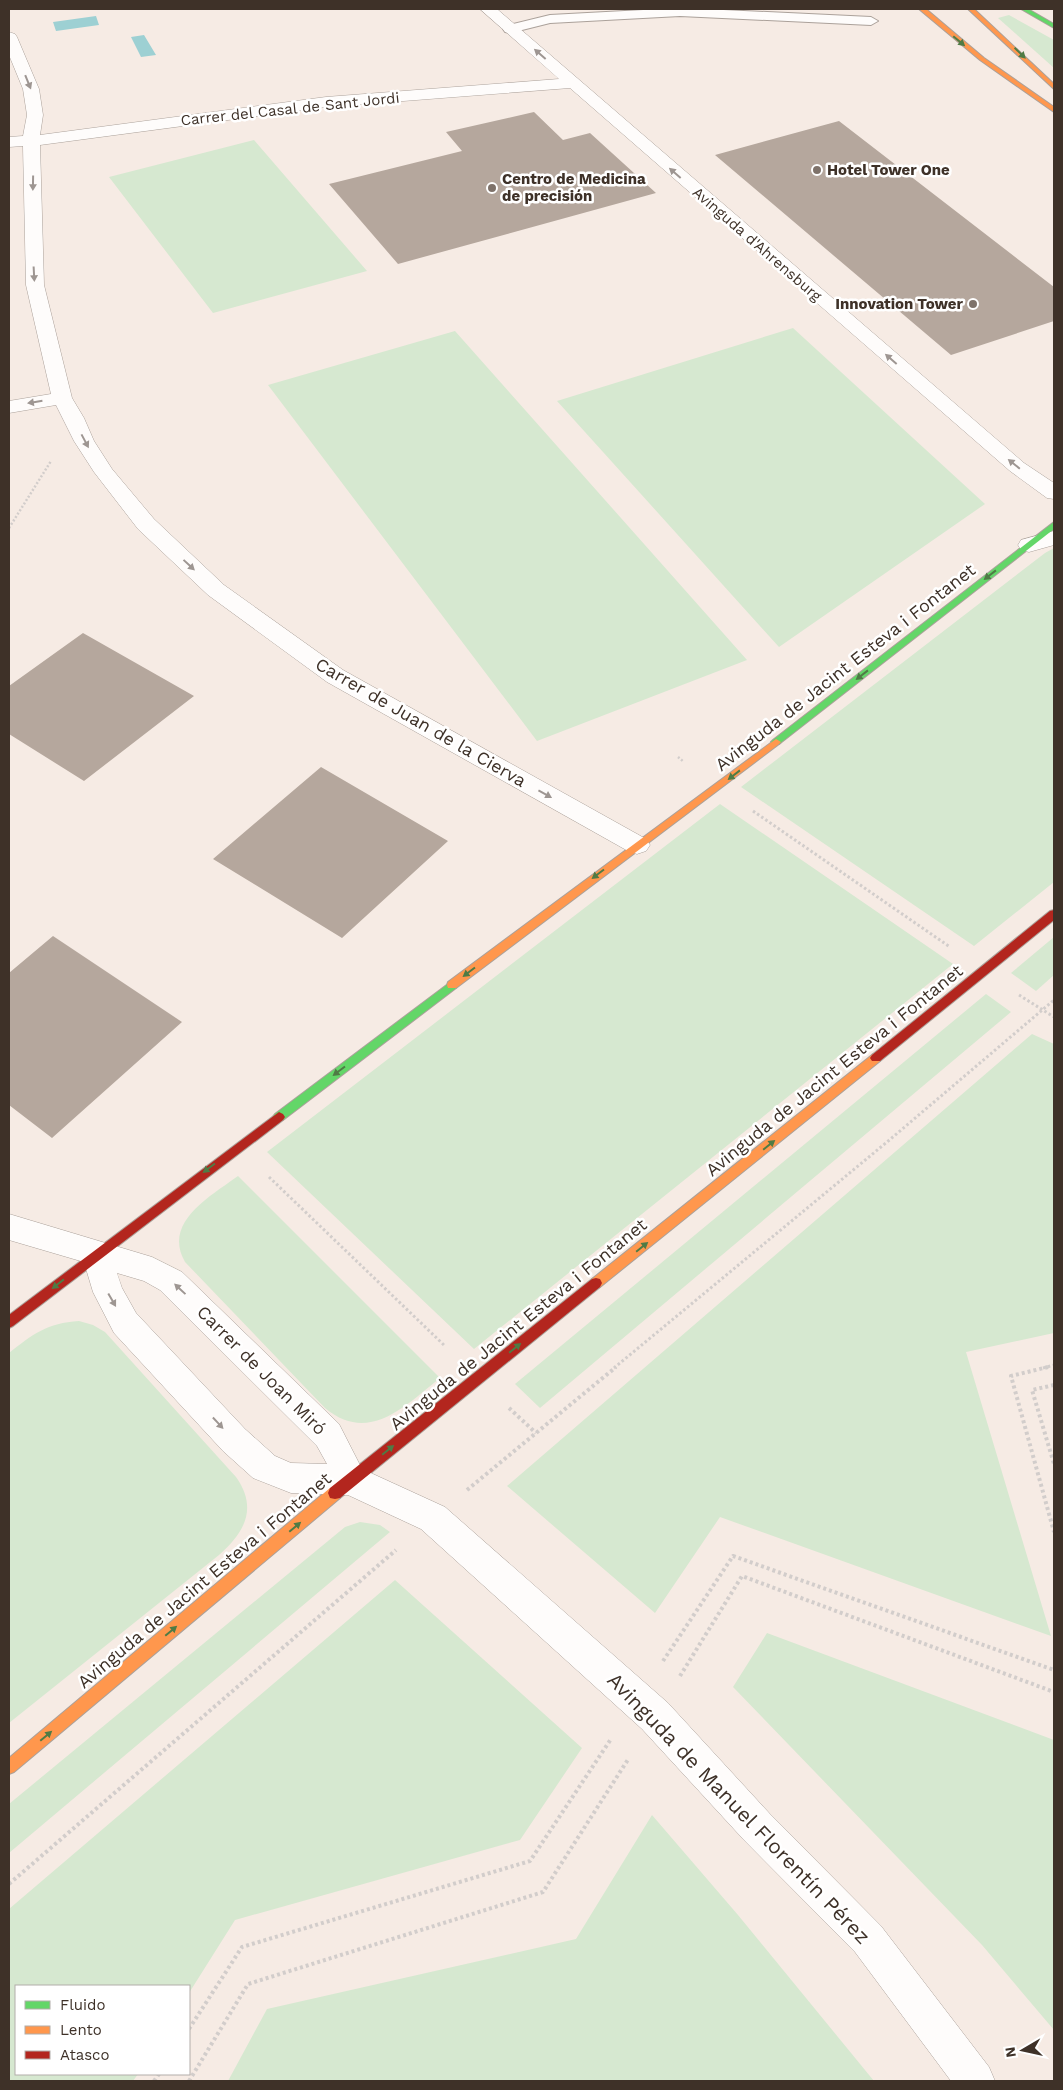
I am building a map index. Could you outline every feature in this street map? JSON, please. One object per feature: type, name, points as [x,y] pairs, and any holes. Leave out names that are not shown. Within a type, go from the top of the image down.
[{"type":"main road","points":[[922,9],[982,59],[1054,110]]},
{"type":"main road","points":[[970,9],[1054,86]]},
{"type":"main road","points":[[1024,9],[1054,26]]},
{"type":"main road","name":"Avinguda de Jacint Esteva i Fontanet","points":[[9,1322],[96,1254],[637,845],[720,786],[1054,525]]},
{"type":"main road","name":"Avinguda de Jacint Esteva i Fontanet","points":[[9,1767],[350,1480],[1054,914]]},
{"type":"street","name":"Avinguda d'Ahrensburg","points":[[488,9],[1017,467],[1054,492]]},
{"type":"street","points":[[9,37],[31,89],[35,115],[31,141]]},
{"type":"street","name":"Carrer del Casal de Sant Jordi","points":[[9,142],[31,141],[326,102],[572,83]]},
{"type":"street","name":"Carrer de Juan de la Cierva","points":[[31,141],[35,285],[62,398],[74,418],[84,441],[104,472],[146,524],[216,590],[335,676],[637,845]]},
{"type":"street","points":[[9,407],[62,398]]},
{"type":"street","points":[[1029,545],[1054,538]]},
{"type":"street","name":"Carrer de Joan Miró","points":[[9,1227],[152,1270],[171,1281],[328,1435],[339,1454],[350,1480]]},
{"type":"street","points":[[96,1254],[108,1292],[125,1323],[234,1440],[264,1467],[290,1478],[350,1480]]},
{"type":"street","name":"Avinguda de Manuel Florentín Pérez","points":[[350,1480],[433,1518],[646,1708],[757,1827],[868,1938],[975,2081]]},
{"type":"lane","points":[[510,28],[550,19],[680,12],[803,16],[871,21]]},
{"type":"path","points":[[9,528],[59,448],[84,441]]},
{"type":"path","points":[[748,807],[950,947]]},
{"type":"path","points":[[1018,994],[1042,1011],[1054,1016]]},
{"type":"path","points":[[9,1884],[433,1518],[872,1155],[1054,1000]]},
{"type":"path","points":[[267,1175],[451,1352]]},
{"type":"path","points":[[1054,1365],[1011,1376],[1054,1532]]},
{"type":"path","points":[[1054,1385],[1032,1390],[1054,1464]]},
{"type":"path","points":[[503,1402],[536,1433]]},
{"type":"path","points":[[189,2081],[248,1984],[543,1892],[733,1556],[1054,1670]]},
{"type":"path","points":[[190,2027],[242,1947],[530,1862],[742,1576],[1054,1692]]},
{"type":"green space","points":[[1009,15],[1054,40],[1054,68],[998,18]]},
{"type":"green space","points":[[254,140],[367,271],[213,313],[109,177]]},
{"type":"green space","points":[[793,328],[985,504],[779,647],[557,401]]},
{"type":"green space","points":[[455,331],[747,660],[537,741],[268,385]]},
{"type":"green space","points":[[1054,548],[1054,882],[974,946],[741,787]]},
{"type":"green space","points":[[720,804],[953,964],[474,1349],[267,1152]]},
{"type":"green space","points":[[1054,937],[1054,975],[1036,991],[1011,973]]},
{"type":"green space","points":[[986,994],[1011,1012],[540,1408],[515,1384]]},
{"type":"green space","points":[[1032,1034],[1054,1044],[1054,1333],[966,1352],[1051,1636],[720,1517],[655,1613],[507,1486]]},
{"type":"green space","points":[[238,1176],[440,1378],[400,1409],[372,1422],[357,1423],[341,1418],[325,1408],[185,1262],[180,1248],[180,1234],[185,1222],[203,1201]]},
{"type":"green space","points":[[79,1321],[93,1325],[105,1332],[236,1477],[243,1488],[246,1499],[246,1519],[236,1537],[219,1555],[9,1723],[9,1353],[26,1340],[49,1327]]},
{"type":"green space","points":[[360,1522],[380,1525],[390,1532],[9,1853],[9,1804],[345,1527]]},
{"type":"green space","points":[[395,1580],[582,1748],[520,1840],[235,1920],[190,1991],[190,1985],[15,1985],[15,2075],[137,2075],[133,2081],[9,2081],[9,1909]]},
{"type":"green space","points":[[767,1633],[1054,1740],[1054,2030],[982,1945],[733,1687]]},
{"type":"green space","points":[[652,1815],[738,1915],[874,2081],[228,2081],[267,2009],[576,1939]]},
{"type":"water","points":[[96,16],[99,25],[56,31],[53,22]]},
{"type":"water","points":[[144,35],[156,55],[141,57],[131,37]]},
{"type":"building","name":"Centro de Medicina de precisión","points":[[534,112],[563,140],[590,133],[656,193],[398,264],[329,184],[462,151],[446,132]]},
{"type":"building","points":[[839,121],[1054,287],[1054,321],[951,355],[715,155]]},
{"type":"building","points":[[83,633],[194,696],[84,781],[9,734],[9,686]]},
{"type":"building","points":[[321,767],[448,841],[342,938],[213,859]]},
{"type":"building","points":[[53,936],[182,1022],[52,1138],[9,1105],[9,973]]},
{"type":"traffic: fast","points":[[1024,9],[1054,26]]},
{"type":"traffic: fast","points":[[776,742],[1054,525]]},
{"type":"traffic: fast","points":[[279,1117],[452,985]]},
{"type":"traffic: slow","points":[[922,9],[982,59],[1054,110]]},
{"type":"traffic: slow","points":[[971,9],[1054,87]]},
{"type":"traffic: slow","points":[[452,985],[776,742]]},
{"type":"traffic: slow","points":[[596,1283],[876,1058]]},
{"type":"traffic: slow","points":[[9,1767],[335,1493]]},
{"type":"traffic: jam","points":[[876,1058],[1054,914]]},
{"type":"traffic: jam","points":[[9,1322],[279,1117]]},
{"type":"traffic: jam","points":[[335,1493],[596,1283]]},
{"type":"place","name":"Hotel Tower One","points":[[817,170]]},
{"type":"place","name":"Centro de Medicina de precisión","points":[[492,188]]},
{"type":"place","name":"Innovation Tower","points":[[973,304]]}]
